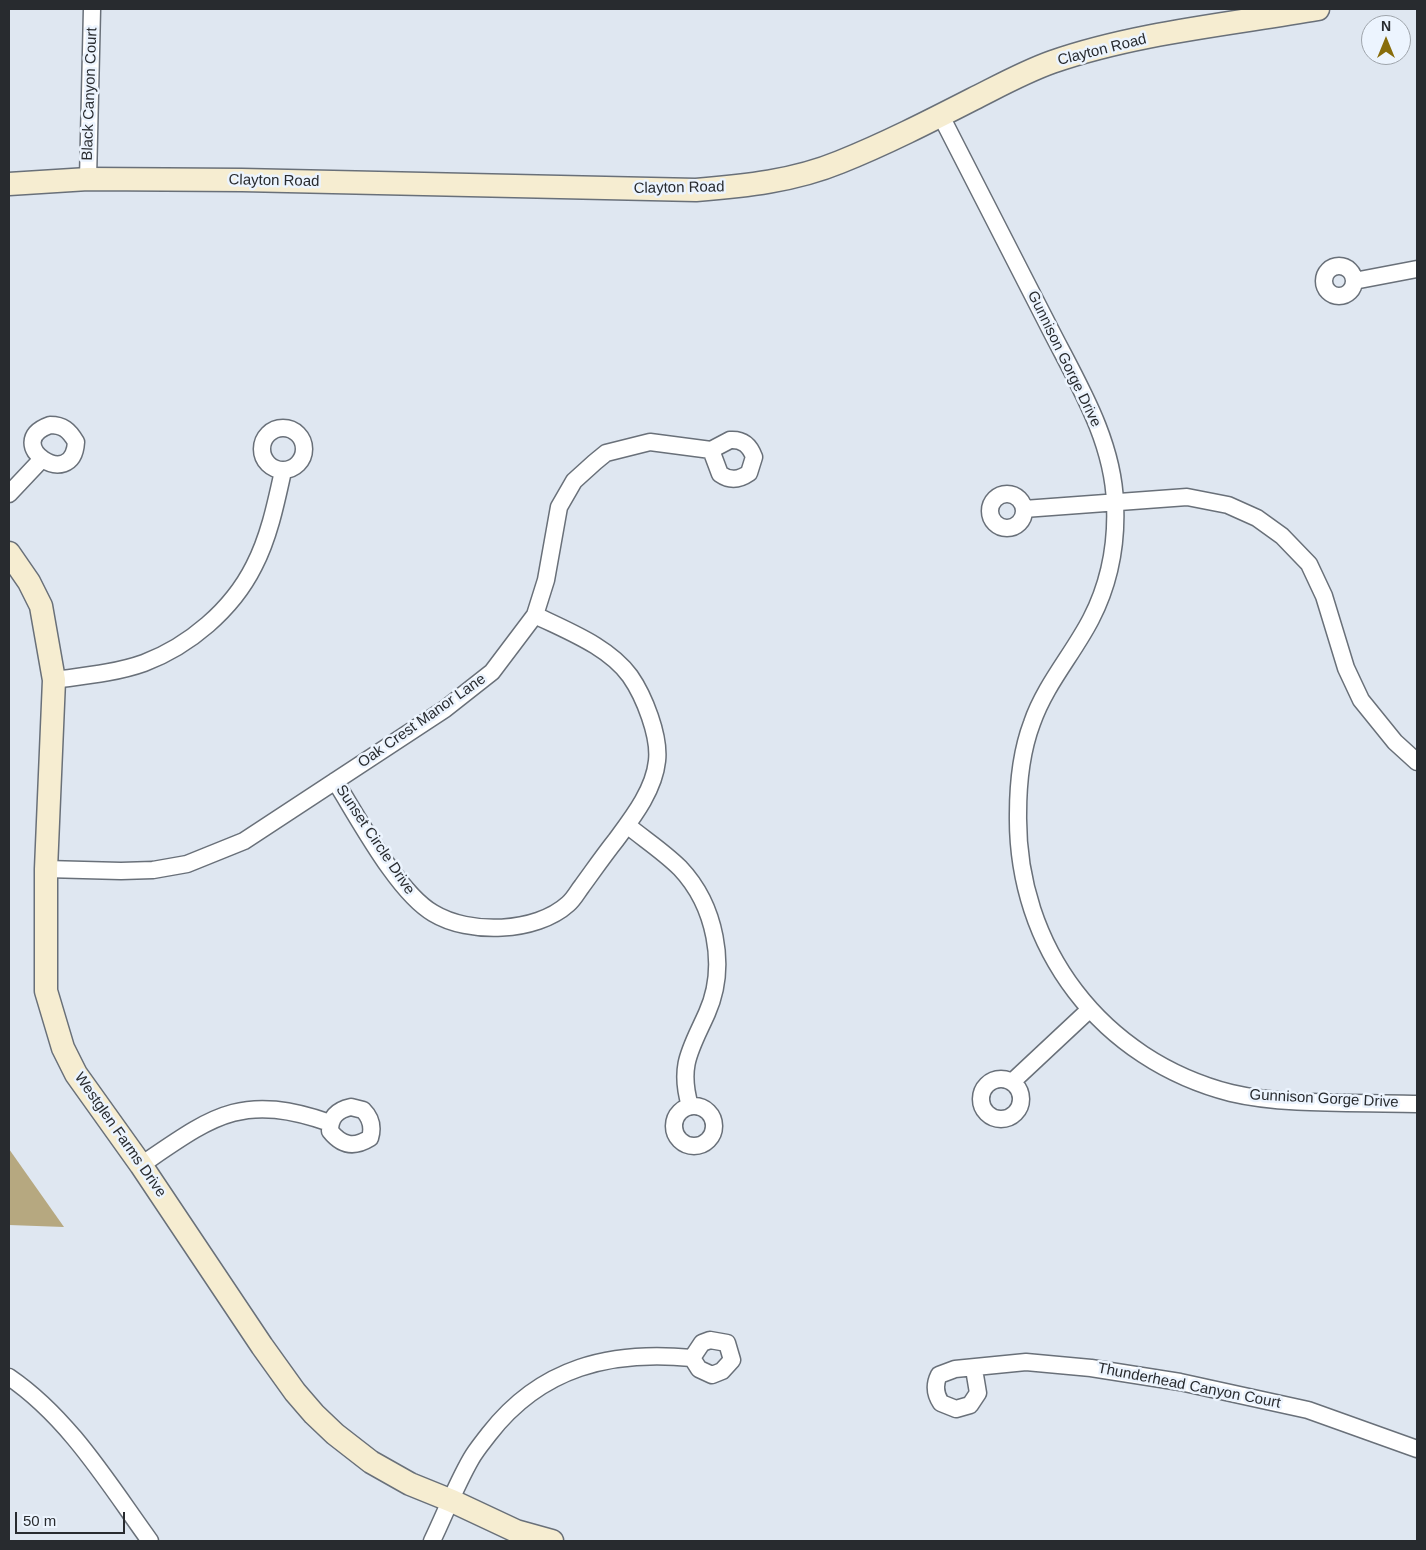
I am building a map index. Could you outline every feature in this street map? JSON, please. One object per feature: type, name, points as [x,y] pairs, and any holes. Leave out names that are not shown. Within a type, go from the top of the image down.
[{"type":"main road","name":"Clayton Road","points":[[9,184],[88,179],[242,180],[686,190],[726,188],[785,178],[840,162],[941,116],[1018,77],[1050,63],[1085,52],[1176,33],[1318,9]]},
{"type":"main road","name":"Westglen Farms Drive","points":[[9,553],[29,582],[40,606],[54,680],[46,869],[46,991],[63,1048],[76,1074],[141,1165],[295,1392],[335,1434],[371,1462],[410,1484],[452,1500],[516,1531],[552,1541]]},
{"type":"street","name":"Black Canyon Court","points":[[88,179],[92,9]]},
{"type":"street","name":"Gunnison Gorge Drive","points":[[941,116],[1089,407],[1109,462],[1115,501],[1115,537],[1102,596],[1032,720],[1023,752],[1018,794],[1020,867],[1029,902],[1049,952],[1063,976],[1089,1010],[1138,1051],[1165,1067],[1207,1086],[1257,1098],[1417,1104]]},
{"type":"street","points":[[1354,281],[1417,269]]},
{"type":"street","name":"Oak Crest Manor Lane","points":[[46,869],[121,872],[153,870],[187,864],[244,841],[445,708],[492,672],[535,615],[546,580],[559,507],[574,481],[606,453],[650,442],[711,450]]},
{"type":"street","points":[[9,494],[42,459]]},
{"type":"street","points":[[54,680],[143,663],[186,641],[217,616],[236,594],[254,567],[266,537],[283,471]]},
{"type":"street","points":[[1024,509],[1188,497],[1212,500],[1243,511],[1282,536],[1298,551],[1316,577],[1346,668],[1361,700],[1390,736],[1417,762]]},
{"type":"street","name":"Sunset Circle Drive","points":[[334,781],[407,892],[432,913],[457,924],[486,928],[516,927],[544,918],[568,904],[627,825],[654,776],[657,762],[652,722],[641,696],[629,675],[609,654],[535,615]]},
{"type":"street","points":[[627,825],[680,868],[696,889],[708,915],[717,946],[718,976],[708,1011],[691,1046],[686,1070],[685,1088],[690,1106]]},
{"type":"street","points":[[1012,1082],[1089,1010]]},
{"type":"street","points":[[141,1165],[202,1124],[232,1112],[262,1108],[299,1114],[330,1123]]},
{"type":"street","points":[[432,1541],[472,1458],[499,1422],[523,1398],[554,1378],[585,1365],[618,1358],[647,1355],[692,1358]]},
{"type":"street","name":"Thunderhead Canyon Court","points":[[974,1369],[978,1392],[975,1399],[963,1408],[956,1410],[941,1403],[935,1390],[940,1375],[955,1370],[1026,1362],[1091,1368],[1180,1382],[1308,1410],[1417,1449]]},
{"type":"street","points":[[9,1377],[48,1410],[71,1433],[150,1541]]},
{"type":"shaded area","points":[[9,1149],[64,1227],[9,1225]]}]
